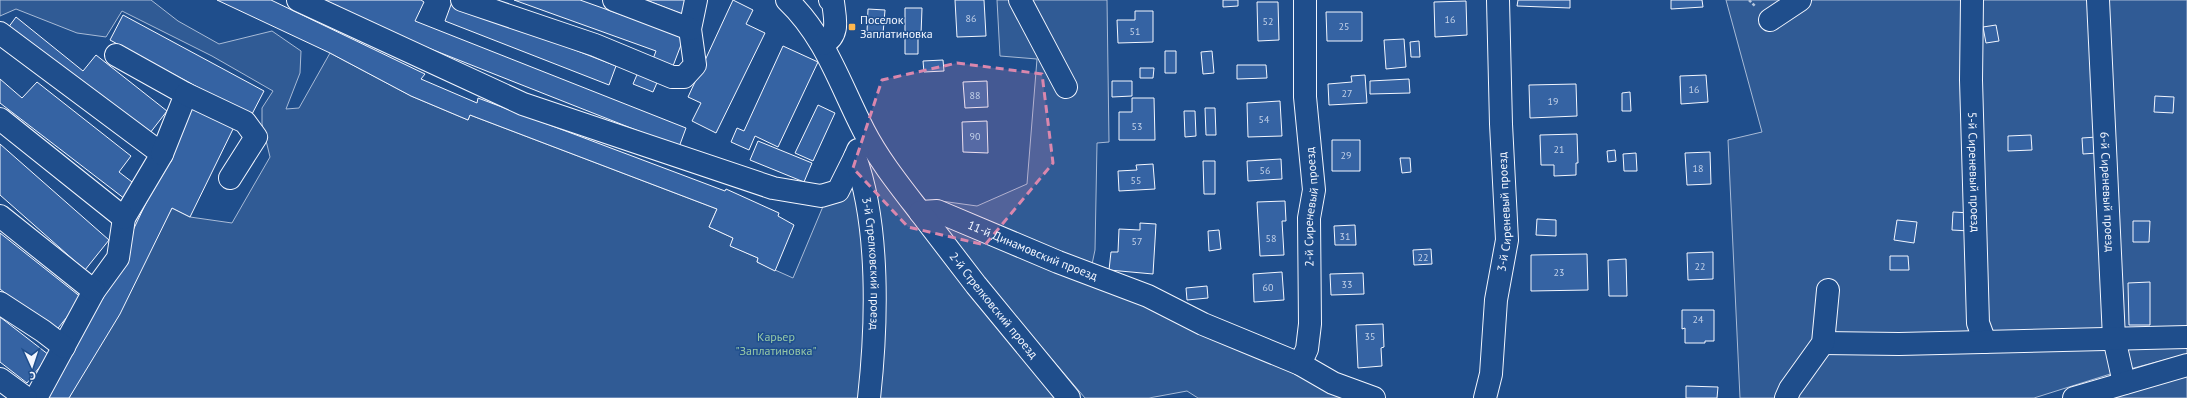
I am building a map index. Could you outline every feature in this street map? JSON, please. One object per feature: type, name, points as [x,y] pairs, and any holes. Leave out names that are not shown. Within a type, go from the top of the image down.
[{"type":"street","points":[[298,0],[523,104],[774,188],[821,196],[838,191],[855,157],[865,132]]},
{"type":"street","points":[[462,0],[595,45],[672,78],[684,77],[695,65],[690,30],[696,0]]},
{"type":"street","points":[[614,0],[690,30]]},
{"type":"street","points":[[787,0],[804,16],[823,44],[865,132],[891,173],[920,212]]},
{"type":"street","points":[[823,44],[833,35],[836,24],[832,2],[830,0]]},
{"type":"street","points":[[1020,0],[1066,87]]},
{"type":"street","name":"2-й Сиреневый проезд","points":[[1300,364],[1307,348],[1310,324],[1309,218],[1314,190],[1305,97],[1305,0]]},
{"type":"street","name":"3-й Сиреневый проезд","points":[[1485,398],[1490,374],[1496,300],[1507,240],[1501,124],[1498,0]]},
{"type":"street","points":[[1770,20],[1800,0]]},
{"type":"street","name":"5-й Сиреневый проезд","points":[[1972,0],[1971,80],[1978,323],[1985,342]]},
{"type":"street","name":"6-й Сиреневый проезд","points":[[2098,0],[2114,338],[2124,383]]},
{"type":"street","points":[[0,33],[162,154]]},
{"type":"street","points":[[116,55],[186,94],[245,122],[256,137],[230,178]]},
{"type":"street","points":[[36,398],[94,292],[118,258],[124,218],[162,154],[186,94]]},
{"type":"street","points":[[0,119],[124,218]]},
{"type":"street","name":"3-й Стрелковский проезд","points":[[855,157],[867,199],[874,279],[874,356],[869,398]]},
{"type":"street","name":"11-й Динамовский проезд","points":[[920,212],[937,211],[1058,262],[1148,296],[1203,324],[1300,364],[1333,383],[1374,398]]},
{"type":"street","name":"2-й Стрелковский проезд","points":[[920,212],[976,285],[1069,398]]},
{"type":"street","points":[[0,216],[94,292]]},
{"type":"street","points":[[1786,398],[1790,389],[1823,343],[1828,290]]},
{"type":"street","points":[[0,303],[43,331],[64,347]]},
{"type":"street","points":[[1823,343],[1899,344],[2187,337]]},
{"type":"street","points":[[2074,398],[2187,365]]},
{"type":"street","points":[[0,379],[26,398]]},
{"type":"highlighted area","points":[[957,63],[1042,74],[1053,163],[985,245],[908,227],[853,168],[882,80]]},
{"type":"shaded area","points":[[0,0],[151,0],[178,21],[219,44],[272,31],[301,51],[300,73],[286,109],[299,108],[330,53],[411,96],[468,120],[470,115],[717,209],[709,227],[733,238],[731,246],[758,258],[757,262],[793,278],[837,173],[867,156],[1057,398],[69,398],[172,208],[190,217],[232,223],[270,157],[262,124],[262,108],[273,91],[212,56],[122,11],[106,37],[77,33],[16,9],[0,16]]},
{"type":"shaded area","points":[[997,0],[1107,0],[1109,142],[1097,143],[1095,250],[1091,269],[939,206],[941,201],[977,206],[1027,184],[1037,59],[1000,56]]},
{"type":"shaded area","points":[[1726,0],[2187,0],[2187,354],[2107,375],[2034,398],[1740,398],[1728,140],[1762,132]]},
{"type":"shaded area","points":[[940,222],[1144,304],[1356,398],[1198,398],[1187,391],[1149,398],[1085,398],[969,262]]},
{"type":"shaded area","points":[[2187,373],[2187,398],[2102,398]]},
{"type":"building","points":[[217,0],[271,0],[425,74],[421,79],[477,103],[478,98],[725,191],[726,189],[779,213],[778,216],[794,225],[775,271],[757,262],[758,258],[730,246],[733,238],[709,227],[717,209],[470,115],[468,120],[411,96],[330,53]]},
{"type":"building","points":[[324,0],[421,0],[424,2],[415,21],[686,128],[679,147],[337,12],[340,7]]},
{"type":"building","points":[[514,0],[580,0],[684,37],[673,66],[653,59],[656,51]]},
{"type":"building","points":[[646,0],[693,0],[687,16]]},
{"type":"building","points":[[733,0],[753,10],[746,24],[765,33],[716,133],[692,121],[701,103],[688,97]]},
{"type":"building","points":[[955,0],[984,0],[986,36],[957,37]]},
{"type":"building","points":[[1223,0],[1238,0],[1238,6],[1223,7]]},
{"type":"building","points":[[1518,0],[1570,0],[1570,8],[1517,6]]},
{"type":"building","points":[[1671,0],[1702,0],[1703,7],[1671,9]]},
{"type":"building","points":[[1466,1],[1467,35],[1435,37],[1434,2]]},
{"type":"building","points":[[452,2],[616,66],[609,85],[445,21]]},
{"type":"building","points":[[1257,2],[1278,2],[1279,40],[1258,41]]},
{"type":"building","points":[[905,8],[922,8],[921,35],[918,35],[918,54],[905,54]]},
{"type":"building","points":[[868,9],[885,10],[883,34],[867,32]]},
{"type":"building","points":[[1135,11],[1153,11],[1153,42],[1118,43],[1117,20],[1135,20]]},
{"type":"building","points":[[1326,12],[1362,12],[1362,41],[1327,41]]},
{"type":"building","points":[[123,15],[264,91],[251,116],[110,40]]},
{"type":"building","points":[[16,17],[83,71],[96,55],[167,111],[143,142],[5,32]]},
{"type":"building","points":[[1996,25],[1999,41],[1986,43],[1983,27]]},
{"type":"building","points":[[1404,39],[1406,67],[1386,69],[1384,40]]},
{"type":"building","points":[[1419,41],[1420,57],[1411,57],[1410,42]]},
{"type":"building","points":[[783,46],[818,62],[778,147],[755,136],[749,150],[731,142],[737,128],[744,131]]},
{"type":"building","points":[[1165,51],[1176,51],[1176,73],[1165,73]]},
{"type":"building","points":[[1212,51],[1214,73],[1203,74],[1201,52]]},
{"type":"building","points":[[943,60],[944,71],[924,72],[923,61]]},
{"type":"building","points":[[1237,65],[1266,65],[1267,78],[1237,79]]},
{"type":"building","points":[[1140,68],[1154,68],[1153,78],[1140,78]]},
{"type":"building","points":[[639,70],[659,78],[653,92],[633,84]]},
{"type":"building","points":[[1365,75],[1367,103],[1329,105],[1328,84],[1352,82],[1351,76]]},
{"type":"building","points":[[1706,75],[1708,102],[1681,104],[1680,76]]},
{"type":"building","points":[[0,79],[22,98],[37,82],[131,156],[119,172],[136,185],[125,199],[0,103]]},
{"type":"building","points":[[1409,79],[1410,93],[1370,94],[1370,81]]},
{"type":"building","points":[[987,81],[988,107],[965,108],[963,82]]},
{"type":"building","points":[[1112,81],[1132,81],[1132,96],[1112,97]]},
{"type":"building","points":[[1576,84],[1577,116],[1530,118],[1529,85]]},
{"type":"building","points":[[1630,92],[1631,111],[1622,111],[1622,93]]},
{"type":"building","points":[[2155,96],[2174,97],[2173,113],[2154,112]]},
{"type":"building","points":[[1132,98],[1154,98],[1155,140],[1119,140],[1119,112],[1132,112]]},
{"type":"building","points":[[1280,101],[1282,136],[1248,137],[1247,103]]},
{"type":"building","points":[[193,104],[235,125],[190,217],[172,208],[120,314],[69,398],[41,398],[98,304]]},
{"type":"building","points":[[818,105],[835,113],[813,161],[795,153]]},
{"type":"building","points":[[1205,108],[1215,108],[1216,135],[1206,135]]},
{"type":"building","points":[[1184,111],[1195,111],[1196,136],[1185,137]]},
{"type":"building","points":[[987,121],[988,153],[963,152],[962,122]]},
{"type":"building","points":[[1577,134],[1578,163],[1576,163],[1576,175],[1554,176],[1554,165],[1541,165],[1540,135]]},
{"type":"building","points":[[2031,135],[2032,150],[2008,151],[2008,136]]},
{"type":"building","points":[[2097,137],[2097,153],[2083,154],[2082,138]]},
{"type":"building","points":[[1332,140],[1360,140],[1360,171],[1332,171]]},
{"type":"building","points":[[758,141],[812,163],[804,182],[750,160]]},
{"type":"building","points":[[0,144],[109,240],[85,270],[0,195]]},
{"type":"building","points":[[1615,150],[1616,161],[1608,162],[1607,151]]},
{"type":"building","points":[[1710,152],[1711,184],[1687,185],[1685,153]]},
{"type":"building","points":[[1636,153],[1637,171],[1624,171],[1623,154]]},
{"type":"building","points":[[1400,158],[1410,158],[1411,172],[1402,173]]},
{"type":"building","points":[[1281,159],[1282,179],[1248,181],[1247,161]]},
{"type":"building","points":[[1203,161],[1215,161],[1215,194],[1204,194]]},
{"type":"building","points":[[1153,164],[1155,189],[1119,191],[1118,171],[1137,170],[1136,165]]},
{"type":"building","points":[[1285,201],[1286,221],[1282,221],[1284,255],[1260,256],[1257,202]]},
{"type":"building","points":[[1953,212],[1971,213],[1970,231],[1952,230]]},
{"type":"building","points":[[1537,219],[1556,220],[1556,236],[1536,235]]},
{"type":"building","points":[[1897,220],[1917,222],[1914,243],[1894,240]]},
{"type":"building","points":[[2133,221],[2150,221],[2149,242],[2133,242]]},
{"type":"building","points":[[1140,223],[1156,224],[1153,274],[1109,270],[1111,252],[1118,252],[1119,229],[1140,230]]},
{"type":"building","points":[[1355,225],[1356,245],[1335,245],[1334,226]]},
{"type":"building","points":[[1219,230],[1221,249],[1209,251],[1208,231]]},
{"type":"building","points":[[0,233],[82,298],[55,332],[0,289]]},
{"type":"building","points":[[1431,249],[1432,264],[1414,265],[1413,250]]},
{"type":"building","points":[[1713,252],[1713,279],[1688,280],[1687,253]]},
{"type":"building","points":[[1587,254],[1588,290],[1531,291],[1531,255]]},
{"type":"building","points":[[1890,256],[1908,256],[1909,270],[1890,270]]},
{"type":"building","points":[[1626,259],[1627,296],[1609,296],[1608,260]]},
{"type":"building","points":[[1282,272],[1284,300],[1254,302],[1253,274]]},
{"type":"building","points":[[1363,273],[1364,294],[1331,295],[1330,274]]},
{"type":"building","points":[[2150,282],[2150,325],[2129,325],[2128,283]]},
{"type":"building","points":[[1207,286],[1208,298],[1187,300],[1186,288]]},
{"type":"building","points":[[1682,310],[1714,310],[1714,341],[1705,341],[1705,343],[1685,343],[1685,328],[1682,329]]},
{"type":"building","points":[[0,317],[49,355],[27,383],[0,362]]},
{"type":"building","points":[[1383,324],[1384,347],[1381,348],[1382,366],[1358,368],[1356,325]]},
{"type":"building","points":[[1686,386],[1718,387],[1717,398],[1686,398]]},
{"type":"place","name":"Поселок Заплатиновка","points":[[852,27]]},
{"type":"park label","name":"Карьер \"Заплатиновка\"","points":[[776,344]]}]
